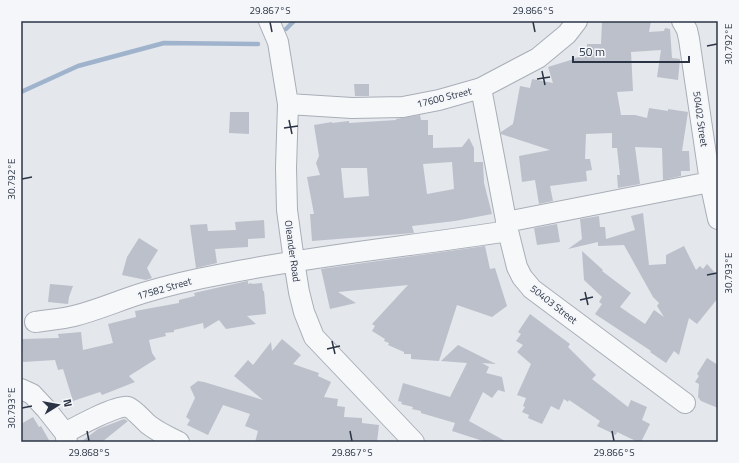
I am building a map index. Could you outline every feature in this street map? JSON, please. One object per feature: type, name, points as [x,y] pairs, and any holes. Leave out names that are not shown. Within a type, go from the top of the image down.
[{"type":"street","name":"Oleander Road","points":[[269,21],[278,42],[288,104],[286,175],[287,210],[299,292],[304,312],[314,337],[407,439]]},
{"type":"street","name":"17600 Street","points":[[288,104],[352,108],[403,107],[439,100],[480,88],[538,58],[567,34],[577,21]]},
{"type":"street","name":"50402 Street","points":[[682,21],[687,30],[689,39],[710,182],[718,219]]},
{"type":"street","name":"50403 Street","points":[[480,88],[507,226],[517,267],[522,277],[532,289],[685,403]]},
{"type":"street","name":"17582 Street","points":[[35,322],[74,316],[143,293],[223,274],[294,261],[457,239],[507,226],[710,182]]},
{"type":"street","points":[[21,389],[32,394],[46,409],[66,438],[99,416],[125,406],[131,408],[151,426],[179,442]]},
{"type":"building","points":[[602,21],[651,21],[649,32],[664,31],[665,28],[670,29],[672,58],[680,59],[678,80],[657,77],[661,50],[631,52],[633,91],[617,92],[621,115],[635,115],[647,118],[649,108],[688,112],[682,151],[689,151],[690,171],[681,171],[681,176],[663,180],[662,148],[635,147],[640,184],[618,188],[617,175],[620,175],[617,148],[612,148],[612,133],[586,134],[585,159],[590,159],[592,170],[586,171],[587,181],[550,186],[553,201],[539,204],[535,180],[522,182],[519,156],[550,150],[501,134],[501,132],[513,124],[520,86],[530,88],[532,79],[553,83],[548,67],[587,55],[587,44],[601,44]]},
{"type":"building","points":[[354,84],[369,84],[369,96],[355,96]]},
{"type":"building","points":[[230,112],[249,112],[249,134],[229,133]]},
{"type":"building","points":[[420,115],[421,120],[428,120],[428,135],[433,135],[433,148],[462,147],[469,138],[474,148],[474,162],[483,162],[484,183],[492,214],[455,221],[412,226],[414,233],[312,241],[310,214],[314,214],[307,177],[320,175],[316,163],[319,156],[314,125],[332,122],[349,121],[349,123],[396,119]],"holes":[[[452,162],[454,189],[427,194],[423,164]],[[341,168],[367,168],[369,196],[344,198]]]},
{"type":"building","points":[[643,213],[649,265],[666,264],[666,255],[684,246],[696,270],[700,266],[703,269],[707,264],[718,276],[718,298],[697,324],[689,318],[679,355],[674,351],[666,363],[650,352],[651,351],[595,314],[602,304],[599,302],[602,297],[584,280],[582,251],[603,270],[602,271],[631,293],[620,307],[645,324],[654,310],[664,317],[657,306],[659,303],[653,297],[624,245],[598,246],[598,242],[568,249],[582,239],[580,219],[599,216],[600,227],[605,227],[606,239],[635,230],[631,216]]},
{"type":"building","points":[[264,220],[265,238],[248,239],[248,247],[215,249],[217,263],[196,268],[190,225],[207,224],[208,231],[236,230],[235,222]]},
{"type":"building","points":[[557,224],[560,242],[537,245],[534,228]]},
{"type":"building","points":[[139,238],[158,250],[147,268],[152,278],[146,280],[122,275],[127,257]]},
{"type":"building","points":[[485,246],[490,269],[495,268],[507,306],[492,317],[457,305],[439,361],[411,359],[411,354],[404,354],[404,352],[388,345],[389,343],[384,341],[385,339],[372,331],[375,326],[372,324],[408,285],[338,292],[356,303],[330,309],[321,269]]},
{"type":"building","points":[[248,281],[248,284],[262,283],[264,291],[266,314],[247,316],[256,324],[226,329],[219,320],[204,329],[203,323],[174,330],[174,332],[165,333],[166,336],[149,340],[152,353],[156,359],[129,376],[135,382],[102,395],[100,392],[73,401],[63,369],[58,370],[55,360],[23,362],[22,339],[59,338],[58,334],[81,332],[83,350],[113,343],[108,324],[136,317],[135,311],[179,303],[179,300],[195,296],[194,293]]},
{"type":"building","points":[[50,284],[73,286],[68,304],[48,302]]},
{"type":"building","points":[[530,314],[570,344],[568,347],[596,375],[592,379],[628,407],[631,400],[647,407],[642,420],[650,424],[641,442],[617,432],[616,435],[597,426],[600,421],[569,400],[568,402],[564,399],[559,410],[551,406],[542,424],[528,418],[529,415],[522,412],[525,407],[523,406],[526,398],[517,395],[531,364],[517,352],[523,345],[516,341],[521,334],[518,332]]},
{"type":"building","points":[[282,339],[301,355],[293,364],[319,373],[318,376],[331,382],[324,397],[338,399],[337,406],[345,407],[344,417],[362,418],[362,423],[379,425],[377,442],[255,442],[258,431],[245,426],[250,414],[223,405],[208,435],[187,425],[190,420],[186,417],[195,398],[190,387],[198,381],[263,400],[234,376],[248,360],[253,365],[271,342],[272,351]]},
{"type":"building","points":[[458,345],[496,364],[482,363],[489,367],[486,373],[502,377],[505,392],[498,390],[492,398],[483,392],[469,421],[507,442],[486,442],[452,431],[455,423],[421,413],[421,411],[412,409],[413,407],[401,404],[402,402],[398,401],[403,383],[450,397],[467,363],[441,361]]},
{"type":"building","points":[[707,358],[718,365],[718,408],[701,401],[698,397],[699,384],[695,382],[699,376],[697,374]]},
{"type":"building","points":[[33,417],[39,427],[41,426],[50,442],[21,442],[21,424]]},
{"type":"building","points":[[124,419],[128,421],[102,442],[81,442],[98,429]]},
{"type":"waterway","points":[[286,29],[294,21]]},
{"type":"waterway","points":[[21,92],[78,66],[164,43],[258,44]]}]
